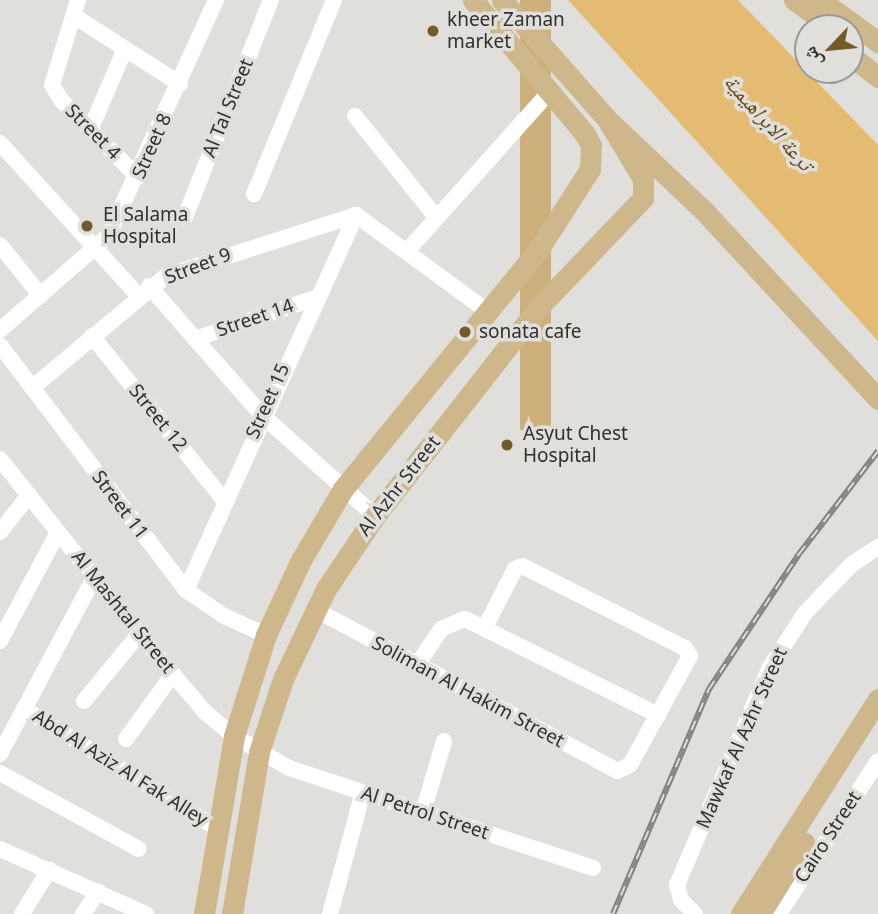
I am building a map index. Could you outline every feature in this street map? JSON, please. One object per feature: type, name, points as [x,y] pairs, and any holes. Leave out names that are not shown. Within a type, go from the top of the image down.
[{"type":"main road","points":[[204,914],[215,827],[234,736],[266,635],[301,560],[342,489],[560,219],[583,186],[593,157],[585,134],[473,0]]},
{"type":"main road","points":[[502,0],[607,118],[705,212],[878,399]]},
{"type":"main road","points":[[794,0],[817,14]]},
{"type":"main road","points":[[864,66],[878,77]]},
{"type":"main road","name":"Al Azhr Street","points":[[232,914],[259,752],[283,678],[316,610],[375,516],[567,274],[643,198],[643,179],[607,118]]},
{"type":"main road","points":[[792,848],[878,699]]},
{"type":"main road","points":[[792,848],[878,726]]},
{"type":"main road","name":"Cairo Street","points":[[741,914],[792,848]]},
{"type":"main road","name":"Cairo Street","points":[[760,914],[792,848]]},
{"type":"street","points":[[197,0],[214,4]]},
{"type":"street","name":"Al Tal Street","points":[[185,217],[271,0]]},
{"type":"street","points":[[254,194],[334,0]]},
{"type":"street","name":"Street 8","points":[[0,330],[95,250],[118,219],[214,4]]},
{"type":"street","points":[[76,8],[125,49],[180,84]]},
{"type":"street","name":"Street 4","points":[[76,8],[52,85],[90,130],[138,177]]},
{"type":"street","points":[[90,130],[125,49]]},
{"type":"street","points":[[408,250],[550,91]]},
{"type":"street","points":[[355,116],[436,217]]},
{"type":"street","points":[[0,143],[95,250],[195,339],[262,415],[375,516]]},
{"type":"street","points":[[356,215],[408,250],[487,311]]},
{"type":"street","name":"Street 9","points":[[33,388],[143,291],[207,260],[356,215]]},
{"type":"street","name":"Street 15","points":[[186,590],[315,298],[356,215]]},
{"type":"street","points":[[0,245],[41,296]]},
{"type":"street","name":"Street 14","points":[[195,339],[315,298]]},
{"type":"street","name":"Street 12","points":[[92,336],[224,500]]},
{"type":"street","name":"Street 11","points":[[0,345],[186,590],[224,616],[266,635]]},
{"type":"street","name":"Al Mashtal Street","points":[[0,459],[173,674],[234,736],[259,752]]},
{"type":"street","points":[[0,532],[29,495]]},
{"type":"street","points":[[0,641],[58,532]]},
{"type":"street","name":"Mawkaf Al Azhr Street","points":[[695,914],[681,901],[677,885],[728,786],[791,645],[835,581],[878,547]]},
{"type":"street","points":[[417,665],[446,625],[465,619],[657,715],[690,656],[688,650],[519,566],[485,627]]},
{"type":"street","points":[[0,754],[94,579]]},
{"type":"street","name":"Soliman Al Hakim Street","points":[[316,610],[612,770],[621,770],[630,765],[657,715]]},
{"type":"street","points":[[83,701],[139,634]]},
{"type":"street","points":[[126,739],[173,674]]},
{"type":"street","name":"Abd Al Aziz Al Fak Alley","points":[[24,709],[215,827]]},
{"type":"street","points":[[423,812],[444,741]]},
{"type":"street","name":"Al Petrol Street","points":[[259,752],[363,792],[593,868]]},
{"type":"street","name":"Cairo Street","points":[[779,914],[878,761]]},
{"type":"street","points":[[0,773],[139,849]]},
{"type":"street","points":[[330,914],[363,792]]},
{"type":"street","points":[[0,850],[146,914]]},
{"type":"street","points":[[22,914],[49,870]]},
{"type":"street","points":[[83,914],[98,892]]},
{"type":"shaded area","points":[[520,0],[551,0],[551,430],[520,430]]},
{"type":"water","name":"ترعة الابراهيمية","points":[[568,0],[738,0],[794,58],[794,84],[819,84],[878,145],[878,341]]},
{"type":"railway","points":[[613,914],[709,689],[799,554],[878,451]]},
{"type":"place","name":"kheer Zaman market","points":[[433,31]]},
{"type":"place","name":"El Salama Hospital","points":[[87,226]]},
{"type":"place","name":"sonata cafe","points":[[465,332]]},
{"type":"place","name":"Asyut Chest Hospital","points":[[507,445]]}]
